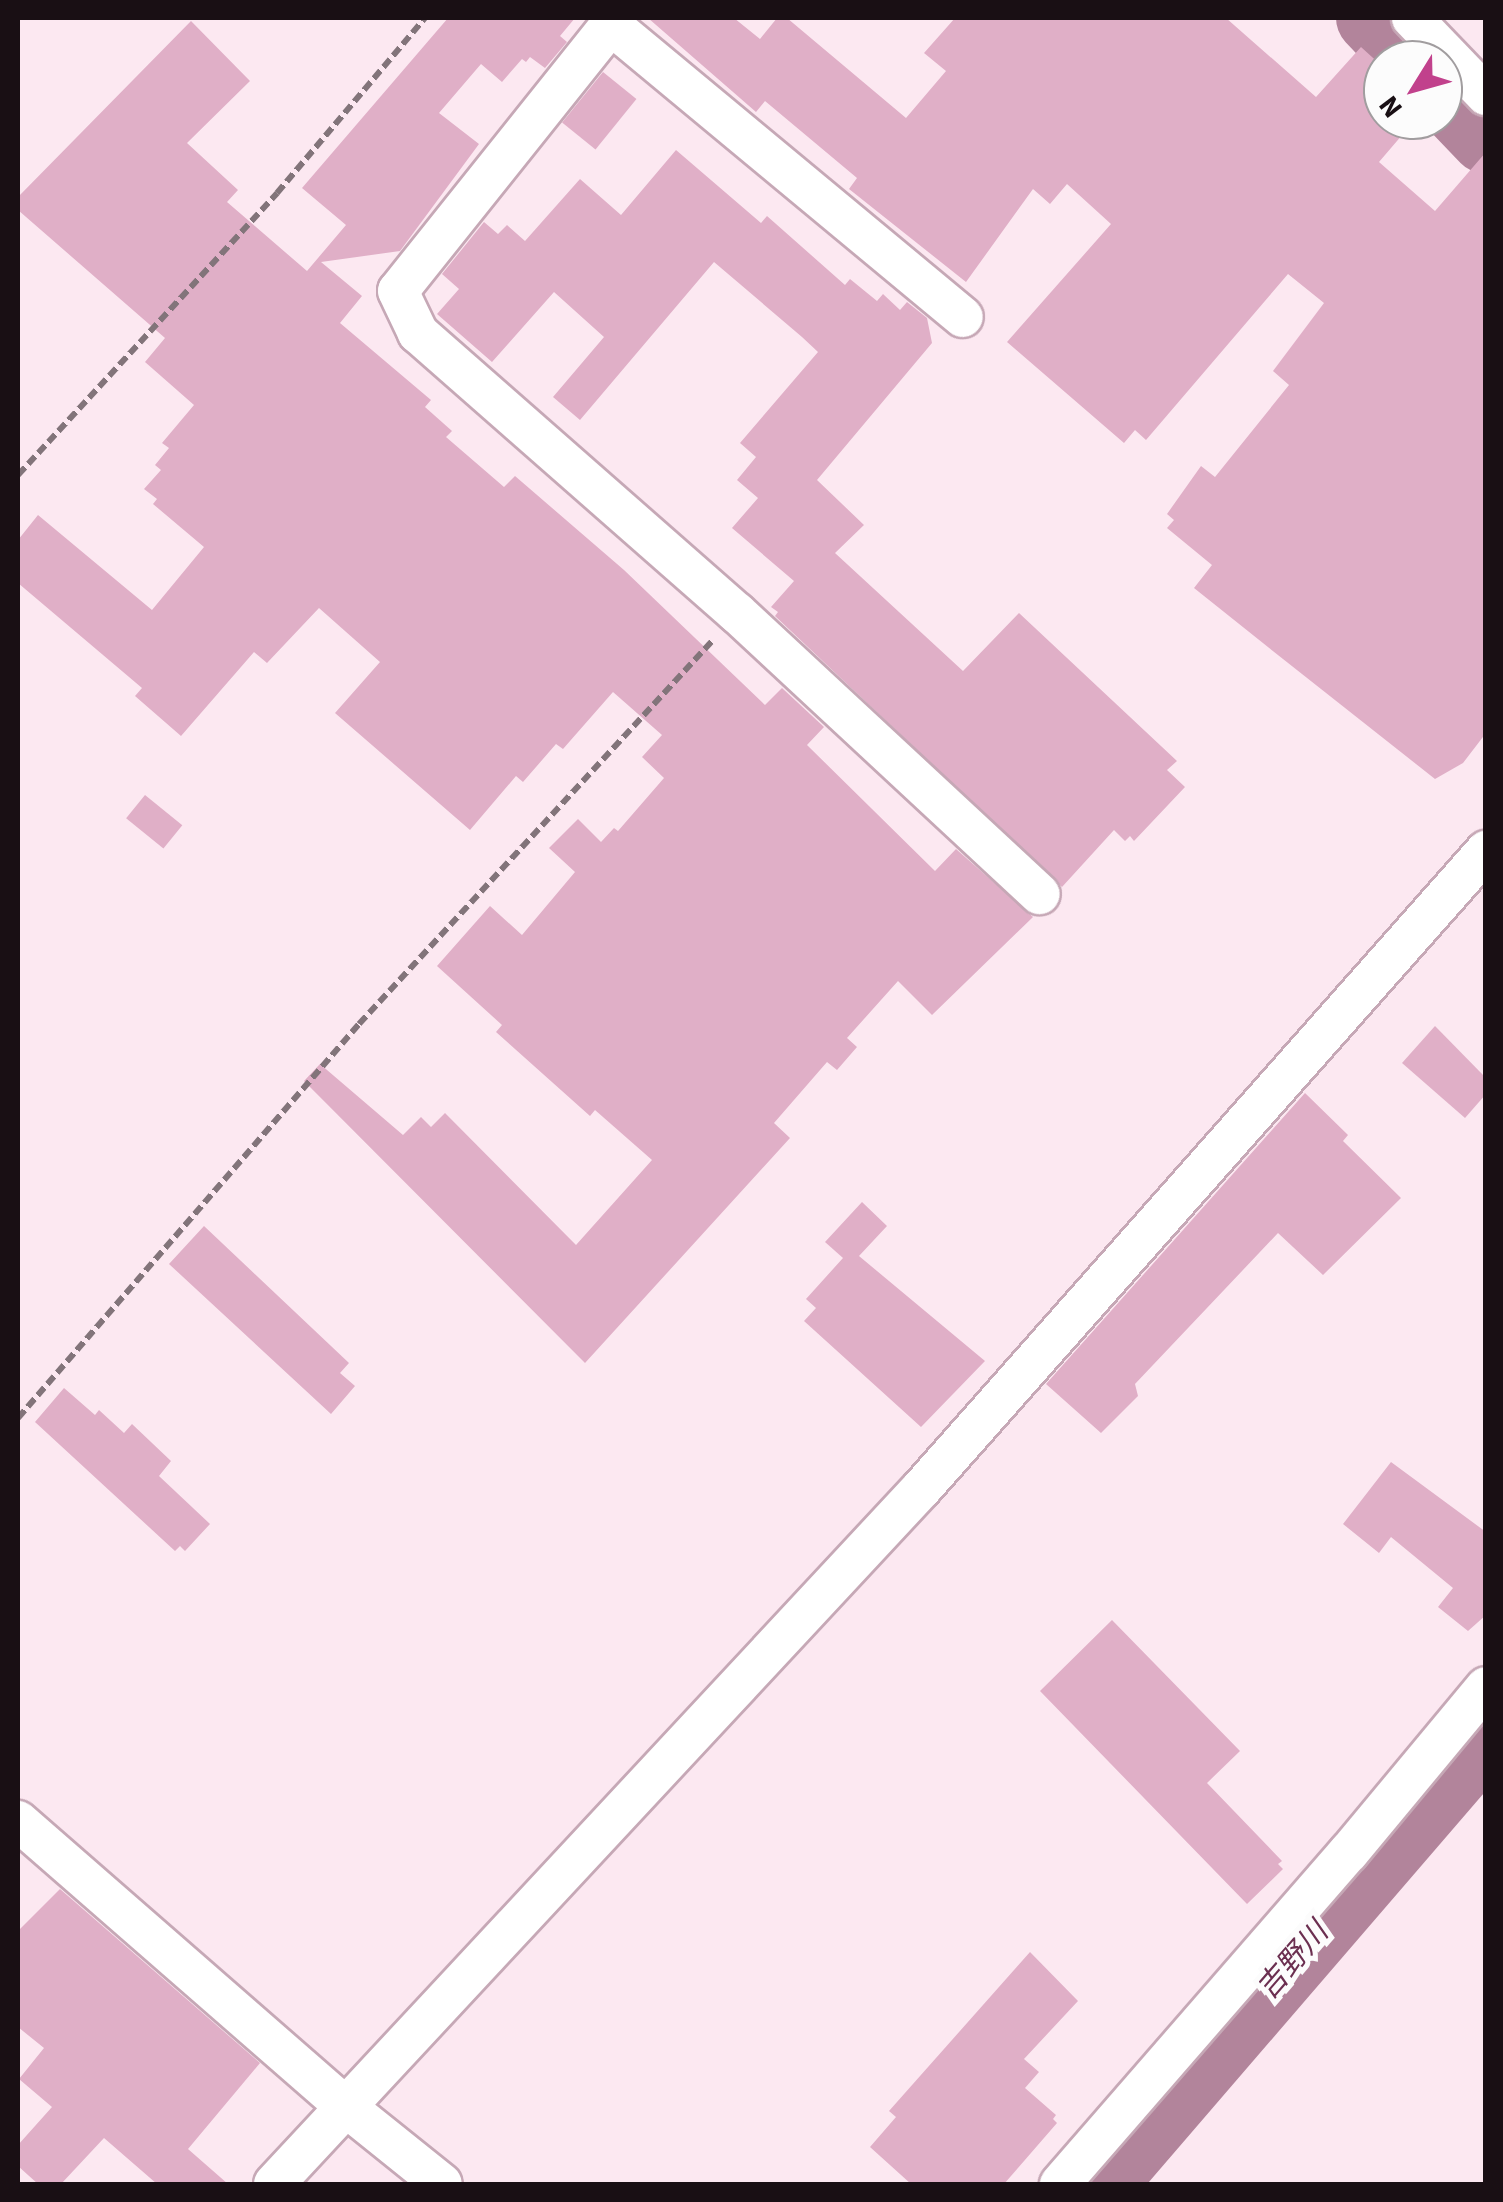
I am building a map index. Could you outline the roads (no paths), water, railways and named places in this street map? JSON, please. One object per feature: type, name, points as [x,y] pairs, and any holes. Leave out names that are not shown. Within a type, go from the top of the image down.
[{"type":"street","points":[[1412,18],[1486,95]]},
{"type":"street","points":[[963,317],[613,21],[398,291],[418,333],[738,613],[1039,894]]},
{"type":"street","points":[[274,2184],[922,1488],[1486,851]]},
{"type":"street","points":[[1060,2184],[1349,1852],[1486,1687]]},
{"type":"street","points":[[18,1820],[344,2106],[442,2184]]},
{"type":"waterway","points":[[1371,18],[1392,40]]},
{"type":"waterway","points":[[1463,115],[1486,139]]},
{"type":"waterway","name":"吉野川","points":[[1101,2184],[1486,1737]]}]
